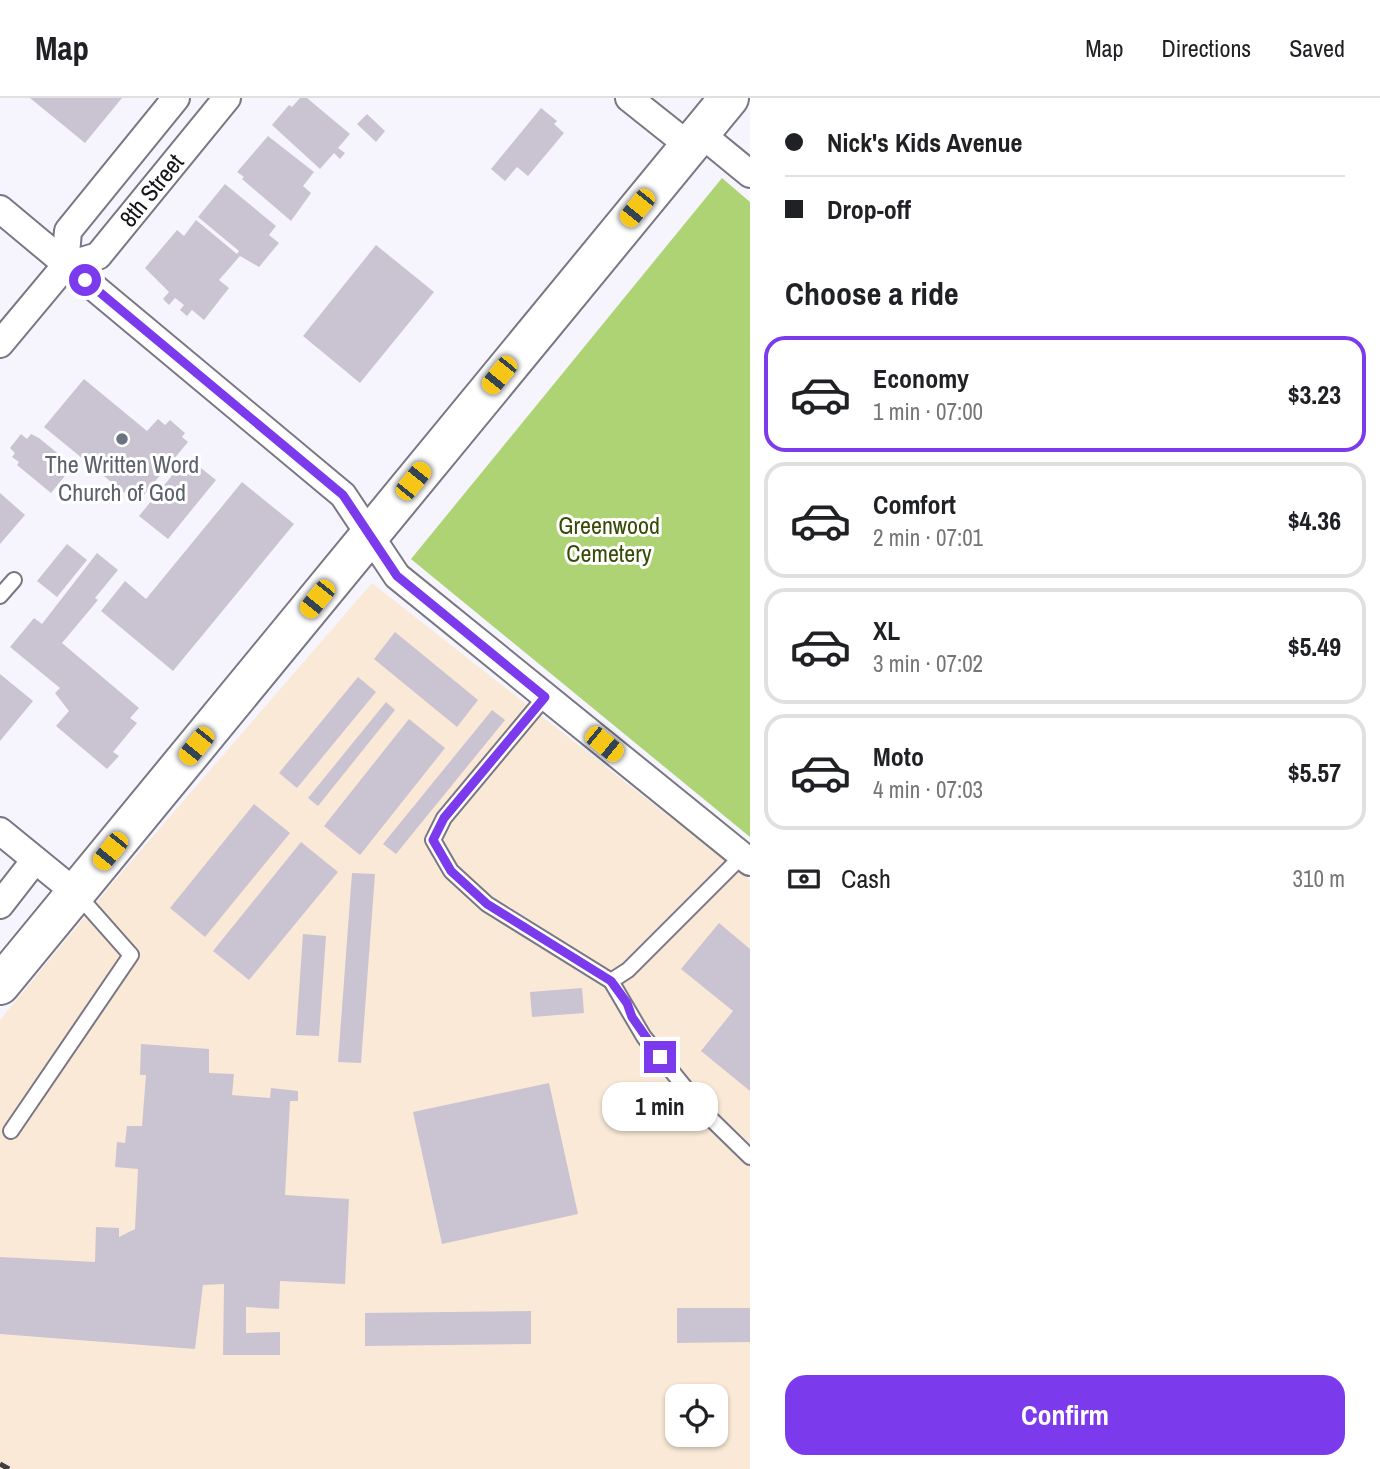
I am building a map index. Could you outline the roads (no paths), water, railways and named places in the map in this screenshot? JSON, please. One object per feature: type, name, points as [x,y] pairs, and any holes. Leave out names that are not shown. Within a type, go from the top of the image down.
[{"type":"main road","points":[[0,985],[729,98]]},
{"type":"street","name":"8th Street","points":[[176,98],[68,231],[65,266],[98,256],[227,98]]},
{"type":"street","points":[[629,98],[750,174]]},
{"type":"street","points":[[0,209],[65,266],[114,303],[343,495],[397,576],[746,859]]},
{"type":"street","points":[[0,344],[65,266]]},
{"type":"street","points":[[0,831],[76,893]]},
{"type":"street","points":[[0,905],[35,860]]},
{"type":"lane","points":[[0,596],[14,580]]},
{"type":"lane","points":[[545,697],[444,818],[433,840],[451,871],[487,904],[611,981],[644,1037],[709,1117],[750,1157]]},
{"type":"lane","points":[[611,981],[628,970],[746,859]]},
{"type":"lane","points":[[11,1131],[131,955],[76,893]]},
{"type":"railway","points":[[0,1464],[9,1469]]},
{"type":"place","name":"The Written Word Church of God","points":[[122,439]]},
{"type":"park label","name":"Greenwood Cemetery","points":[[609,539]]}]
